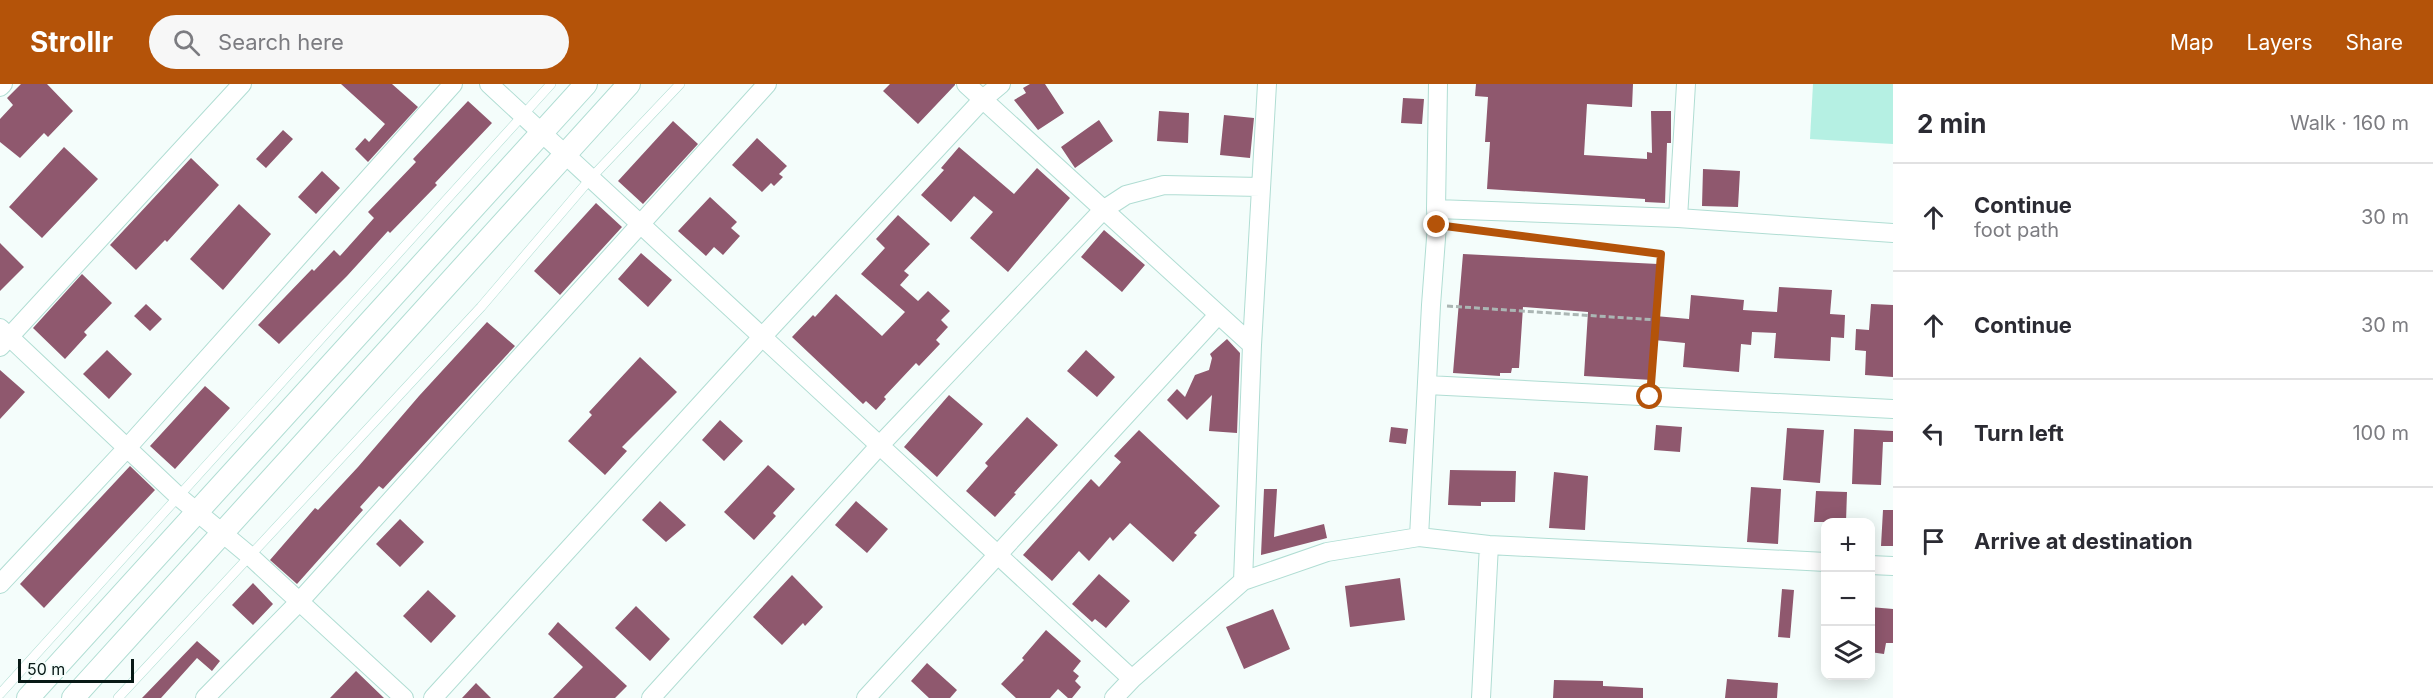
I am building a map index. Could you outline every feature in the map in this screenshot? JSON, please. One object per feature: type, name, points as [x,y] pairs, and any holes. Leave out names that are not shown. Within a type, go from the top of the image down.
[{"type":"street","points":[[242,84],[3,337],[179,497],[250,556],[404,698]]},
{"type":"street","points":[[0,584],[127,448],[453,84]]},
{"type":"street","points":[[489,84],[1132,679]]},
{"type":"street","points":[[28,698],[586,84]]},
{"type":"street","points":[[73,698],[224,534],[564,153],[629,84]]},
{"type":"street","points":[[206,698],[299,602],[767,84]]},
{"type":"street","points":[[966,84],[1252,345]]},
{"type":"street","points":[[433,698],[762,337],[983,99],[1001,84]]},
{"type":"street","points":[[1243,581],[1252,345],[1267,84]]},
{"type":"street","points":[[1419,537],[1436,217],[1438,84]]},
{"type":"street","points":[[1678,218],[1686,84]]},
{"type":"street","points":[[651,698],[880,446],[1103,210],[1126,195],[1164,185],[1260,187]]},
{"type":"street","points":[[1436,217],[1678,218],[1893,233]]},
{"type":"street","points":[[866,698],[1218,315]]},
{"type":"street","points":[[1427,385],[1893,409]]},
{"type":"street","points":[[1114,698],[1132,679],[1243,581],[1327,552],[1419,537],[1489,545],[1821,562]]},
{"type":"street","points":[[1480,698],[1489,545]]},
{"type":"street","points":[[1875,565],[1893,566]]},
{"type":"lane","points":[[0,694],[551,84]]},
{"type":"lane","points":[[118,698],[481,307],[591,178],[680,84]]},
{"type":"path","points":[[1436,217],[1661,254],[1650,397]]},
{"type":"path","points":[[1431,305],[1657,320]]},
{"type":"green space","points":[[1813,84],[1893,84],[1893,144],[1810,139]]},
{"type":"building","points":[[21,84],[47,84],[73,111],[48,137],[44,133],[20,158],[0,142],[0,119],[13,105],[7,98]]},
{"type":"building","points":[[341,84],[392,84],[418,107],[368,162],[355,149],[365,138],[369,142],[385,124]]},
{"type":"building","points":[[890,84],[955,85],[918,124],[883,91]]},
{"type":"building","points":[[1030,84],[1045,84],[1064,113],[1038,130],[1014,100],[1026,93],[1023,88]]},
{"type":"building","points":[[1476,84],[1633,84],[1632,107],[1587,104],[1584,155],[1647,159],[1647,152],[1652,153],[1651,111],[1671,111],[1671,143],[1667,143],[1665,203],[1645,202],[1645,199],[1487,189],[1490,142],[1485,142],[1488,97],[1475,96]]},
{"type":"building","points":[[1403,98],[1424,99],[1422,124],[1401,123]]},
{"type":"building","points":[[468,101],[492,123],[435,183],[437,185],[390,233],[388,231],[279,344],[258,325],[312,269],[314,271],[334,250],[340,256],[374,218],[368,212],[416,162],[413,159]]},
{"type":"building","points":[[1159,111],[1189,113],[1188,143],[1157,141]]},
{"type":"building","points":[[1224,115],[1254,118],[1250,158],[1220,155]]},
{"type":"building","points":[[1099,120],[1113,141],[1075,168],[1061,147]]},
{"type":"building","points":[[673,121],[698,144],[643,204],[618,181]]},
{"type":"building","points":[[283,130],[293,139],[266,168],[256,159]]},
{"type":"building","points":[[757,138],[787,166],[779,174],[783,177],[774,186],[771,183],[762,192],[732,165]]},
{"type":"building","points":[[64,147],[98,179],[42,238],[9,207]]},
{"type":"building","points":[[959,147],[1014,194],[1037,168],[1070,198],[1008,272],[970,238],[993,212],[974,196],[951,222],[921,195],[944,170],[941,168]]},
{"type":"building","points":[[191,158],[219,185],[167,242],[165,240],[136,270],[110,245]]},
{"type":"building","points":[[1703,169],[1740,171],[1738,207],[1702,206]]},
{"type":"building","points":[[322,171],[340,188],[316,214],[298,197]]},
{"type":"building","points":[[710,197],[737,222],[731,228],[740,236],[723,255],[714,247],[706,256],[678,231]]},
{"type":"building","points":[[596,203],[622,227],[560,295],[534,271]]},
{"type":"building","points":[[239,204],[271,234],[223,290],[190,259]]},
{"type":"building","points":[[898,215],[930,244],[904,271],[909,275],[900,285],[918,301],[928,291],[950,311],[941,320],[948,327],[936,340],[940,344],[919,366],[916,363],[884,397],[886,399],[876,410],[866,401],[863,404],[792,337],[836,294],[882,336],[905,312],[861,274],[885,248],[876,239]]},
{"type":"building","points":[[1104,230],[1145,265],[1122,292],[1081,257]]},
{"type":"building","points":[[0,243],[24,267],[0,291]]},
{"type":"building","points":[[641,253],[672,280],[648,307],[618,279]]},
{"type":"building","points":[[1463,254],[1658,264],[1655,316],[1689,319],[1691,295],[1744,300],[1743,310],[1777,312],[1779,287],[1832,290],[1830,314],[1845,315],[1844,338],[1831,337],[1830,361],[1774,358],[1776,333],[1752,332],[1751,345],[1741,344],[1739,372],[1683,367],[1685,343],[1654,340],[1652,380],[1584,376],[1588,312],[1523,307],[1519,368],[1512,368],[1511,373],[1500,373],[1500,376],[1453,373]]},
{"type":"building","points":[[82,274],[112,303],[84,332],[87,335],[65,359],[33,328]]},
{"type":"building","points":[[146,304],[162,319],[150,331],[134,316]]},
{"type":"building","points":[[1871,304],[1893,305],[1893,377],[1865,375],[1866,351],[1855,350],[1856,329],[1869,330]]},
{"type":"building","points":[[487,322],[515,346],[383,489],[379,486],[360,507],[363,510],[297,584],[270,560],[315,508],[318,510],[358,467]]},
{"type":"building","points":[[1227,339],[1240,353],[1237,433],[1209,431],[1212,395],[1187,420],[1167,400],[1177,389],[1185,397],[1195,375],[1209,370],[1212,358],[1210,354]]},
{"type":"building","points":[[107,350],[132,374],[109,399],[83,374]]},
{"type":"building","points":[[1086,350],[1115,377],[1097,397],[1067,371]]},
{"type":"building","points":[[640,357],[677,392],[622,447],[627,451],[605,475],[568,441],[592,415],[589,412]]},
{"type":"building","points":[[0,370],[25,392],[0,419]]},
{"type":"building","points":[[205,386],[230,408],[175,469],[150,446]]},
{"type":"building","points":[[949,395],[983,424],[937,477],[904,447]]},
{"type":"building","points":[[1027,417],[1058,445],[995,517],[966,491],[988,466],[985,463]]},
{"type":"building","points":[[720,420],[743,441],[724,461],[702,440]]},
{"type":"building","points":[[1656,425],[1682,427],[1680,452],[1654,450]]},
{"type":"building","points":[[1391,427],[1408,429],[1406,444],[1389,442]]},
{"type":"building","points":[[1787,428],[1824,430],[1820,483],[1783,480]]},
{"type":"building","points":[[1854,429],[1893,431],[1893,442],[1883,442],[1881,485],[1852,484]]},
{"type":"building","points":[[1139,430],[1220,506],[1194,533],[1197,535],[1173,562],[1130,523],[1113,541],[1110,537],[1089,561],[1079,551],[1052,581],[1023,555],[1091,479],[1099,487],[1121,462],[1114,456]]},
{"type":"building","points":[[768,465],[795,489],[773,513],[776,516],[754,540],[724,512]]},
{"type":"building","points":[[130,466],[155,490],[44,608],[20,584]]},
{"type":"building","points":[[1450,470],[1516,471],[1515,502],[1481,502],[1481,506],[1448,505]]},
{"type":"building","points":[[1554,472],[1588,476],[1585,530],[1549,528]]},
{"type":"building","points":[[1751,487],[1781,489],[1778,544],[1747,542]]},
{"type":"building","points":[[1264,489],[1277,489],[1274,537],[1324,524],[1327,538],[1261,555]]},
{"type":"building","points":[[1816,491],[1847,492],[1846,518],[1821,518],[1821,522],[1814,522]]},
{"type":"building","points":[[660,501],[686,525],[666,542],[642,520]]},
{"type":"building","points":[[856,501],[888,529],[867,553],[835,525]]},
{"type":"building","points":[[1883,510],[1893,510],[1893,546],[1881,546]]},
{"type":"building","points":[[400,519],[424,542],[400,567],[376,544]]},
{"type":"building","points":[[1099,574],[1130,601],[1106,628],[1095,619],[1092,622],[1072,604]]},
{"type":"building","points":[[792,575],[823,607],[805,626],[803,623],[782,645],[753,617]]},
{"type":"building","points":[[1400,578],[1405,620],[1350,627],[1345,586]]},
{"type":"building","points":[[253,583],[273,604],[253,625],[232,605]]},
{"type":"building","points":[[1782,589],[1794,590],[1790,638],[1778,637]]},
{"type":"building","points":[[428,590],[456,616],[431,643],[403,616]]},
{"type":"building","points":[[636,606],[670,639],[650,661],[615,628]]},
{"type":"building","points":[[1875,607],[1893,609],[1893,643],[1886,643],[1884,654],[1875,653]]},
{"type":"building","points":[[1273,609],[1290,649],[1244,669],[1226,627]]},
{"type":"building","points":[[558,622],[627,686],[615,698],[553,698],[583,667],[548,634]]},
{"type":"building","points":[[1046,630],[1081,661],[1073,671],[1079,676],[1075,681],[1081,687],[1072,698],[1068,698],[1058,689],[1050,698],[1016,698],[1001,684],[1024,660],[1022,658]]},
{"type":"building","points":[[197,641],[220,661],[212,671],[197,658],[161,698],[142,698]]},
{"type":"building","points":[[927,663],[957,690],[950,698],[929,698],[911,681]]},
{"type":"building","points":[[356,671],[384,698],[330,698]]},
{"type":"building","points":[[1727,679],[1778,683],[1777,698],[1725,698]]},
{"type":"building","points":[[1554,680],[1603,681],[1603,686],[1643,688],[1643,698],[1553,698]]},
{"type":"building","points":[[476,683],[491,698],[462,698]]},
{"type":"route","points":[[1437,225],[1661,254],[1650,397]]}]
